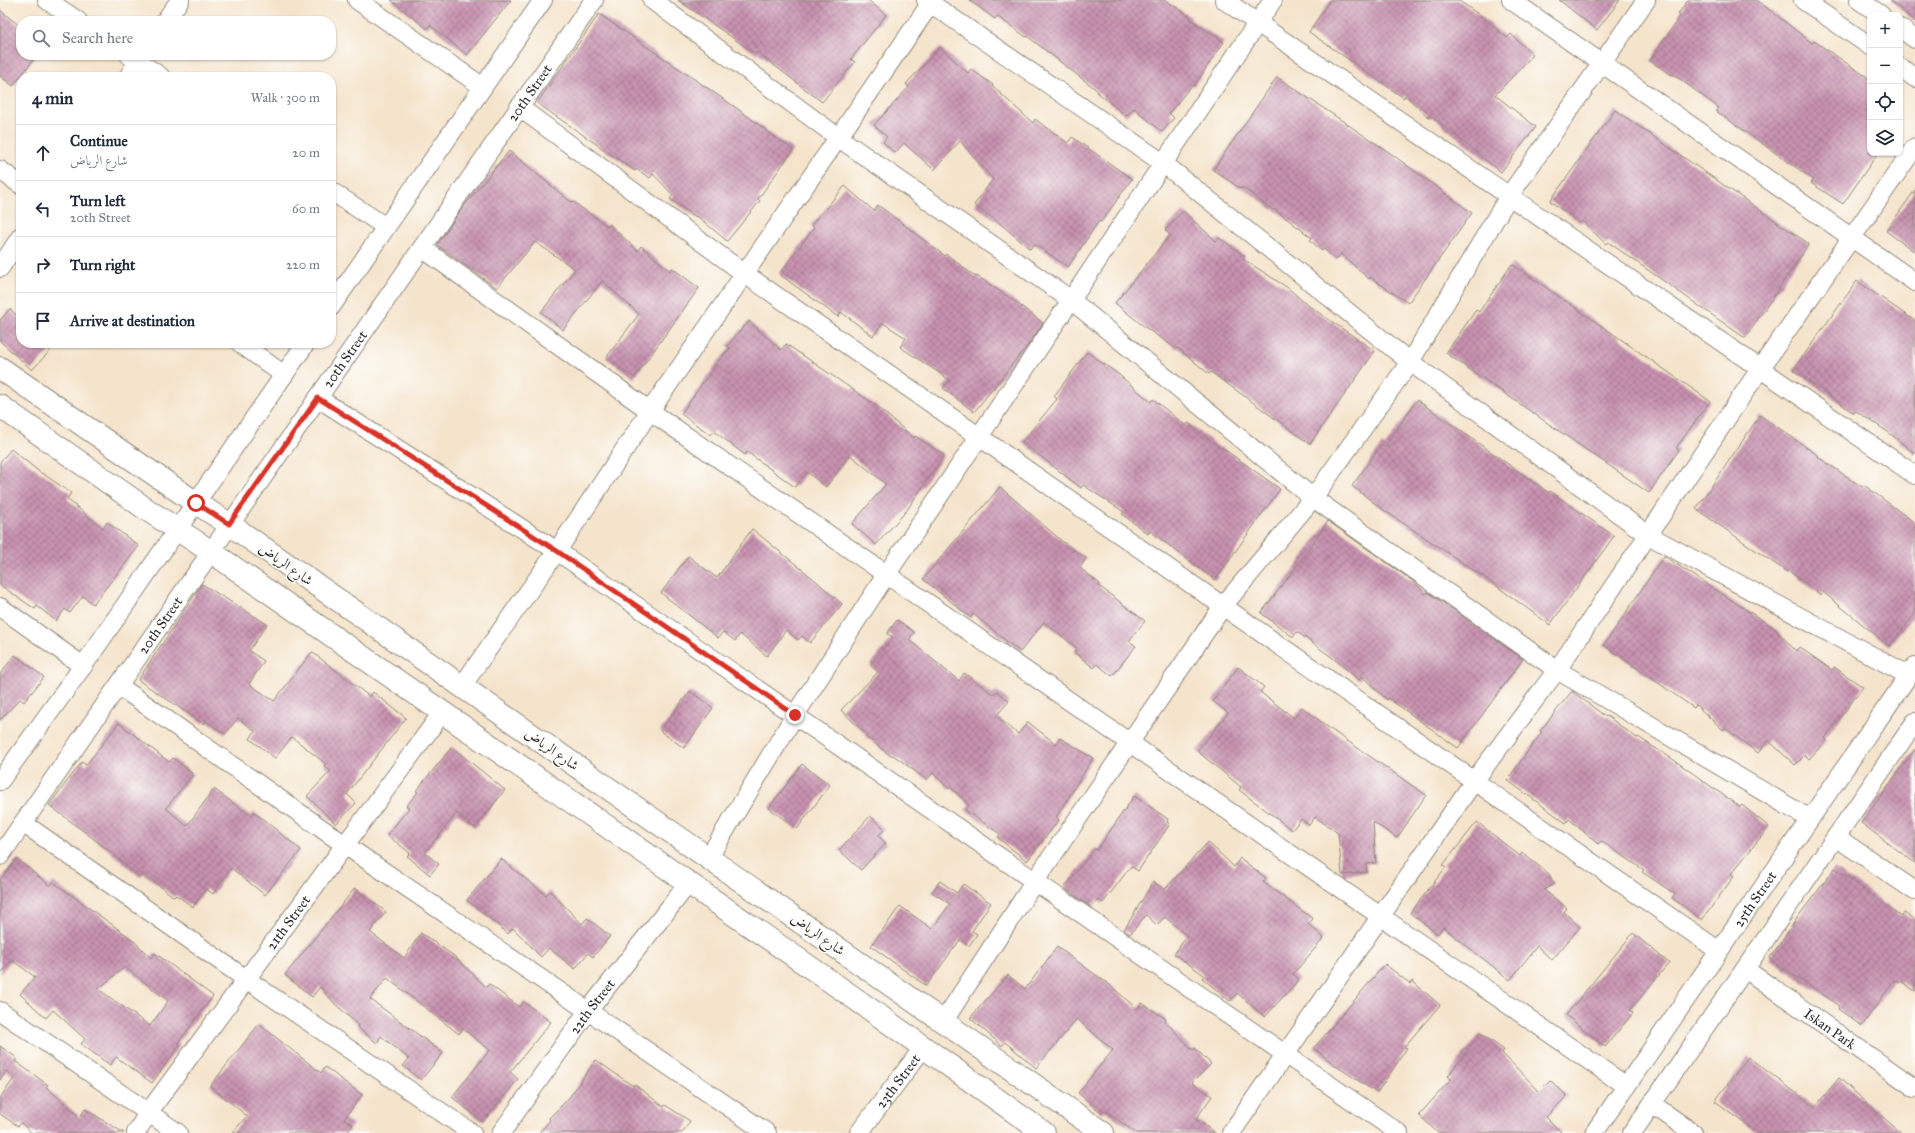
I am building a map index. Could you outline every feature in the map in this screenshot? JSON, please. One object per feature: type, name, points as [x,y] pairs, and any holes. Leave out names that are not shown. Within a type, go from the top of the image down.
[{"type":"main road","name":"شارع الرياض","points":[[0,368],[196,503],[229,524],[1103,1133]]},
{"type":"main road","points":[[0,406],[1044,1133]]},
{"type":"street","points":[[47,0],[71,16]]},
{"type":"street","points":[[169,16],[180,0]]},
{"type":"street","points":[[357,0],[483,87]]},
{"type":"street","points":[[336,300],[543,0]]},
{"type":"street","name":"20th Street","points":[[0,856],[119,686],[210,551],[594,0]]},
{"type":"street","points":[[652,0],[839,138],[1071,300],[1313,498],[1557,670],[1810,819]]},
{"type":"street","points":[[1224,0],[1915,475]]},
{"type":"street","points":[[709,857],[795,715],[886,574],[1273,0]]},
{"type":"street","points":[[1512,0],[1915,282]]},
{"type":"street","points":[[943,1022],[1035,881],[1223,606],[1313,498],[1410,362],[1509,196],[1646,0]]},
{"type":"street","points":[[1803,0],[1867,44]]},
{"type":"street","points":[[1859,0],[1877,12]]},
{"type":"street","points":[[462,686],[557,551],[650,411],[839,138],[930,1],[1163,163],[1410,362],[1648,535],[1911,670]]},
{"type":"street","points":[[1903,30],[1915,39]]},
{"type":"street","points":[[130,72],[135,60]]},
{"type":"street","points":[[140,60],[155,72]]},
{"type":"street","points":[[1903,69],[1915,78]]},
{"type":"street","points":[[519,107],[745,274],[1719,951]]},
{"type":"street","points":[[1231,1133],[1474,781],[1557,670],[1760,369],[1915,147]]},
{"type":"street","points":[[0,170],[16,181]]},
{"type":"street","points":[[336,194],[386,227]]},
{"type":"street","points":[[0,268],[16,244]]},
{"type":"street","points":[[422,248],[650,411],[1626,1086]]},
{"type":"street","points":[[247,348],[284,375]]},
{"type":"street","points":[[0,781],[83,666],[303,348]]},
{"type":"street","points":[[318,398],[557,551],[1399,1133]]},
{"type":"street","points":[[0,607],[83,666]]},
{"type":"street","name":"25th Street","points":[[1594,1133],[1911,670]]},
{"type":"street","points":[[119,686],[345,845],[767,1133]]},
{"type":"street","name":"21th Street","points":[[136,1133],[148,1113],[442,713]]},
{"type":"street","points":[[1632,1133],[1915,722]]},
{"type":"street","points":[[23,823],[246,979],[472,1133]]},
{"type":"street","points":[[1836,837],[1915,891]]},
{"type":"street","name":"22th Street","points":[[501,1133],[588,1011],[688,884]]},
{"type":"street","name":"Iskan Park","points":[[1745,969],[1915,1088]]},
{"type":"street","points":[[0,1010],[178,1133]]},
{"type":"street","name":"23th Street","points":[[859,1133],[923,1048]]},
{"type":"street","points":[[1652,1104],[1693,1133]]},
{"type":"building","points":[[391,0],[511,0],[467,55],[430,25],[427,29]]},
{"type":"building","points":[[678,0],[868,0],[886,15],[851,59],[855,62],[822,102],[757,52],[756,54]]},
{"type":"building","points":[[969,0],[1165,0],[1191,17],[1190,19],[1224,42],[1194,86],[1192,85],[1169,113],[1174,118],[1162,132],[1134,108],[1126,116],[1097,92],[1098,91],[1027,36],[1026,37],[997,16],[995,19]]},
{"type":"building","points":[[1330,0],[1458,0],[1481,16],[1507,38],[1511,34],[1533,55],[1495,95],[1536,127],[1501,172],[1431,116],[1429,118],[1405,95],[1404,98],[1309,32]]},
{"type":"building","points":[[1559,0],[1620,0],[1597,30]]},
{"type":"building","points":[[1688,0],[1757,0],[1812,43],[1814,41],[1867,77],[1867,156],[1876,156],[1843,204],[1811,183],[1814,180],[1716,111],[1718,107],[1673,74],[1672,75],[1650,61],[1680,16],[1678,14]]},
{"type":"building","points":[[1890,0],[1915,0],[1915,22]]},
{"type":"building","points":[[0,10],[16,23],[16,60],[33,60],[24,72],[16,72],[16,82],[13,86],[0,76]]},
{"type":"building","points":[[599,14],[735,107],[793,150],[758,199],[760,201],[727,241],[697,216],[696,217],[670,199],[673,195],[653,174],[650,178],[636,169],[635,171],[537,103]]},
{"type":"building","points":[[940,47],[968,73],[971,69],[993,85],[992,86],[1033,123],[1035,119],[1068,143],[1072,137],[1132,179],[1101,222],[1099,221],[1068,267],[1034,244],[1030,249],[997,221],[974,205],[993,179],[960,141],[934,170],[904,143],[895,153],[883,142],[887,137],[874,125],[909,87],[906,84]]},
{"type":"building","points":[[1277,77],[1393,155],[1472,213],[1408,303],[1370,277],[1369,279],[1341,254],[1336,260],[1324,249],[1322,251],[1310,240],[1312,238],[1274,209],[1273,210],[1242,187],[1241,189],[1213,170]]},
{"type":"building","points":[[1615,110],[1809,244],[1745,338],[1608,242],[1606,244],[1582,221],[1580,223],[1550,201]]},
{"type":"building","points":[[509,151],[571,202],[572,201],[607,226],[609,224],[638,251],[641,246],[670,271],[672,268],[699,288],[634,378],[606,358],[639,314],[602,281],[563,330],[541,312],[575,269],[535,242],[497,288],[437,245],[463,207]]},
{"type":"building","points":[[845,186],[874,211],[878,205],[945,256],[946,254],[976,277],[977,276],[1013,300],[1043,323],[1031,341],[974,412],[943,388],[950,380],[900,347],[906,338],[883,323],[873,336],[841,312],[838,317],[779,274],[814,228],[811,225]]},
{"type":"building","points":[[1915,190],[1915,252],[1886,231]]},
{"type":"building","points":[[1183,211],[1216,241],[1219,238],[1245,256],[1243,259],[1288,288],[1306,304],[1375,351],[1310,444],[1211,372],[1209,374],[1178,348],[1177,349],[1146,328],[1115,303],[1170,235],[1165,230]]},
{"type":"building","points":[[1512,264],[1710,401],[1676,448],[1679,450],[1649,493],[1446,353],[1476,310],[1479,312]]},
{"type":"building","points":[[1857,281],[1915,321],[1915,454],[1888,432],[1856,411],[1854,413],[1793,370]]},
{"type":"building","points":[[10,309],[16,314],[16,348],[52,348],[32,370],[0,341],[0,320]]},
{"type":"building","points":[[749,321],[781,350],[786,344],[874,404],[914,438],[915,436],[944,455],[907,510],[876,545],[852,524],[886,484],[850,455],[826,487],[807,472],[795,487],[747,452],[745,455],[714,431],[711,435],[681,414],[716,364],[730,348],[727,346]]},
{"type":"building","points":[[1087,352],[1118,374],[1151,402],[1153,399],[1186,426],[1188,423],[1220,448],[1221,447],[1280,489],[1215,580],[1150,531],[1148,534],[1122,514],[1124,512],[1083,485],[1081,488],[1022,442],[1057,399],[1054,396]]},
{"type":"building","points":[[1417,400],[1549,493],[1550,491],[1614,536],[1550,625],[1484,577],[1385,511],[1352,486],[1382,444],[1385,446]]},
{"type":"building","points":[[1760,415],[1862,487],[1864,485],[1915,523],[1915,614],[1889,646],[1823,592],[1821,595],[1788,570],[1787,572],[1696,509]]},
{"type":"building","points":[[11,449],[42,474],[71,493],[67,499],[103,528],[107,522],[139,546],[93,604],[83,596],[70,613],[65,609],[56,621],[37,606],[35,609],[0,585],[0,462]]},
{"type":"building","points":[[1000,487],[1063,542],[1086,558],[1080,568],[1100,584],[1099,586],[1145,621],[1129,641],[1136,646],[1112,676],[1097,664],[1094,668],[1074,652],[1077,648],[1044,622],[1020,652],[973,614],[971,618],[923,579]]},
{"type":"building","points":[[1328,521],[1414,582],[1426,594],[1428,592],[1523,659],[1458,748],[1388,698],[1387,700],[1362,676],[1359,680],[1333,658],[1297,632],[1293,637],[1261,613],[1294,570]]},
{"type":"building","points":[[752,529],[842,604],[810,643],[802,636],[798,640],[786,630],[767,656],[740,634],[735,641],[723,632],[718,638],[661,593],[688,556],[717,578]]},
{"type":"building","points":[[1664,556],[1774,628],[1796,651],[1799,647],[1832,670],[1834,667],[1863,687],[1825,738],[1827,740],[1809,759],[1805,755],[1795,765],[1768,740],[1758,753],[1725,728],[1723,730],[1696,705],[1694,708],[1604,645]]},
{"type":"building","points":[[202,584],[267,624],[249,651],[264,661],[249,684],[274,701],[312,652],[370,697],[373,692],[406,718],[347,794],[356,803],[336,824],[307,796],[331,771],[324,766],[326,764],[292,737],[275,758],[250,739],[255,731],[238,718],[225,734],[206,721],[204,724],[138,680]]},
{"type":"building","points":[[897,620],[914,632],[909,640],[959,681],[964,673],[993,694],[997,691],[1009,701],[996,716],[1018,734],[1028,722],[1056,744],[1060,738],[1093,758],[1056,817],[1059,820],[1027,861],[998,838],[1000,834],[965,810],[969,805],[950,787],[949,789],[933,773],[927,780],[893,755],[891,756],[866,737],[867,735],[841,710],[878,672],[870,665],[893,637],[887,634]]},
{"type":"building","points":[[15,655],[44,677],[24,702],[20,699],[0,720],[0,674]]},
{"type":"building","points":[[1238,667],[1264,687],[1260,692],[1294,718],[1302,707],[1333,731],[1426,795],[1397,838],[1373,822],[1376,863],[1366,864],[1367,872],[1342,875],[1338,833],[1315,817],[1309,825],[1301,819],[1292,830],[1239,790],[1241,787],[1197,751],[1228,713],[1213,701]]},
{"type":"building","points":[[690,691],[713,708],[684,748],[660,731]]},
{"type":"building","points":[[1572,691],[1637,738],[1638,737],[1674,760],[1740,807],[1742,805],[1769,827],[1731,874],[1734,876],[1702,920],[1672,898],[1675,894],[1642,872],[1644,870],[1601,841],[1598,844],[1569,819],[1566,823],[1507,780],[1542,732],[1540,731]]},
{"type":"building","points":[[119,723],[169,762],[173,758],[193,774],[166,808],[187,826],[214,789],[251,816],[254,812],[301,850],[265,895],[231,868],[213,894],[206,889],[193,907],[176,895],[174,897],[143,873],[140,877],[107,849],[49,805],[82,762],[86,765]]},
{"type":"building","points":[[452,747],[505,790],[475,828],[457,813],[425,853],[439,864],[430,875],[407,856],[410,853],[387,835],[409,808],[406,806],[418,792],[416,791]]},
{"type":"building","points":[[1915,749],[1915,863],[1861,823]]},
{"type":"building","points":[[802,764],[830,785],[797,829],[769,808]]},
{"type":"building","points":[[1134,796],[1168,819],[1167,822],[1170,824],[1138,871],[1131,866],[1103,903],[1098,899],[1091,907],[1064,888],[1095,848],[1097,850]]},
{"type":"building","points":[[870,816],[885,829],[878,836],[886,843],[861,870],[839,850]]},
{"type":"building","points":[[1477,822],[1520,856],[1522,853],[1549,874],[1554,884],[1544,890],[1567,908],[1564,912],[1580,927],[1552,960],[1537,946],[1510,980],[1443,927],[1438,934],[1410,913],[1446,867],[1443,865]]},
{"type":"building","points":[[1208,842],[1234,867],[1240,858],[1266,878],[1263,882],[1313,919],[1308,924],[1324,938],[1293,974],[1299,979],[1265,1017],[1237,993],[1230,1001],[1202,978],[1204,975],[1174,954],[1187,936],[1165,917],[1157,925],[1146,915],[1130,934],[1124,930],[1153,882],[1165,889]]},
{"type":"building","points":[[17,859],[50,886],[53,882],[132,939],[151,958],[155,953],[213,996],[178,1043],[180,1045],[152,1083],[116,1057],[110,1065],[81,1044],[85,1039],[53,1010],[46,1018],[20,994],[35,977],[12,960],[0,974],[0,880]],"holes":[[[125,967],[168,1001],[150,1026],[98,989]]]},
{"type":"building","points":[[501,859],[546,895],[550,891],[582,924],[587,918],[610,936],[593,957],[588,953],[575,969],[549,948],[541,957],[513,928],[508,934],[467,900]]},
{"type":"building","points":[[1835,868],[1901,916],[1903,912],[1915,920],[1915,991],[1901,981],[1899,983],[1894,980],[1862,1026],[1838,1009],[1840,1006],[1769,959],[1800,914]]},
{"type":"building","points":[[940,881],[957,893],[963,884],[991,903],[972,931],[977,934],[969,946],[960,940],[926,986],[871,946],[900,906],[932,929],[950,904],[932,892]]},
{"type":"building","points":[[355,888],[386,912],[370,932],[404,958],[421,933],[454,956],[486,987],[489,984],[519,1007],[524,1002],[551,1022],[510,1072],[518,1079],[483,1122],[452,1097],[490,1050],[463,1029],[459,1034],[387,978],[370,999],[443,1053],[421,1080],[403,1066],[409,1059],[381,1036],[377,1043],[357,1027],[358,1025],[335,1004],[320,987],[312,997],[285,975]]},
{"type":"building","points":[[1633,933],[1669,963],[1630,1010],[1633,1013],[1605,1047],[1566,1015]]},
{"type":"building","points":[[1057,947],[1110,985],[1137,1009],[1142,1003],[1166,1019],[1165,1021],[1193,1050],[1195,1048],[1211,1064],[1192,1083],[1212,1096],[1196,1119],[1215,1133],[1136,1133],[1104,1110],[1102,1113],[1078,1093],[1113,1050],[1077,1019],[1036,1068],[1005,1042],[1002,1046],[970,1018],[1008,975],[1025,989]]},
{"type":"building","points":[[1385,964],[1410,984],[1412,981],[1440,1005],[1404,1047],[1407,1048],[1377,1093],[1336,1066],[1314,1048]]},
{"type":"building","points":[[259,1024],[321,1073],[325,1067],[362,1095],[344,1119],[353,1124],[347,1133],[232,1133],[247,1116],[210,1086]]},
{"type":"building","points":[[1480,1033],[1504,1050],[1502,1053],[1539,1091],[1550,1080],[1567,1096],[1546,1117],[1562,1133],[1438,1133],[1419,1115],[1451,1079],[1448,1076]]},
{"type":"building","points":[[0,1046],[17,1058],[15,1061],[48,1085],[46,1087],[80,1117],[85,1109],[124,1133],[32,1133],[21,1123],[18,1126],[0,1114],[0,1098],[15,1077],[7,1071],[0,1080]]},
{"type":"building","points":[[1748,1057],[1815,1107],[1839,1078],[1901,1133],[1758,1133],[1715,1101]]},
{"type":"building","points":[[596,1060],[633,1086],[634,1084],[664,1107],[665,1105],[690,1121],[682,1133],[539,1133],[550,1120],[549,1118],[568,1099]]},
{"type":"route","points":[[196,503],[229,524],[318,398],[557,551],[795,715]]}]
